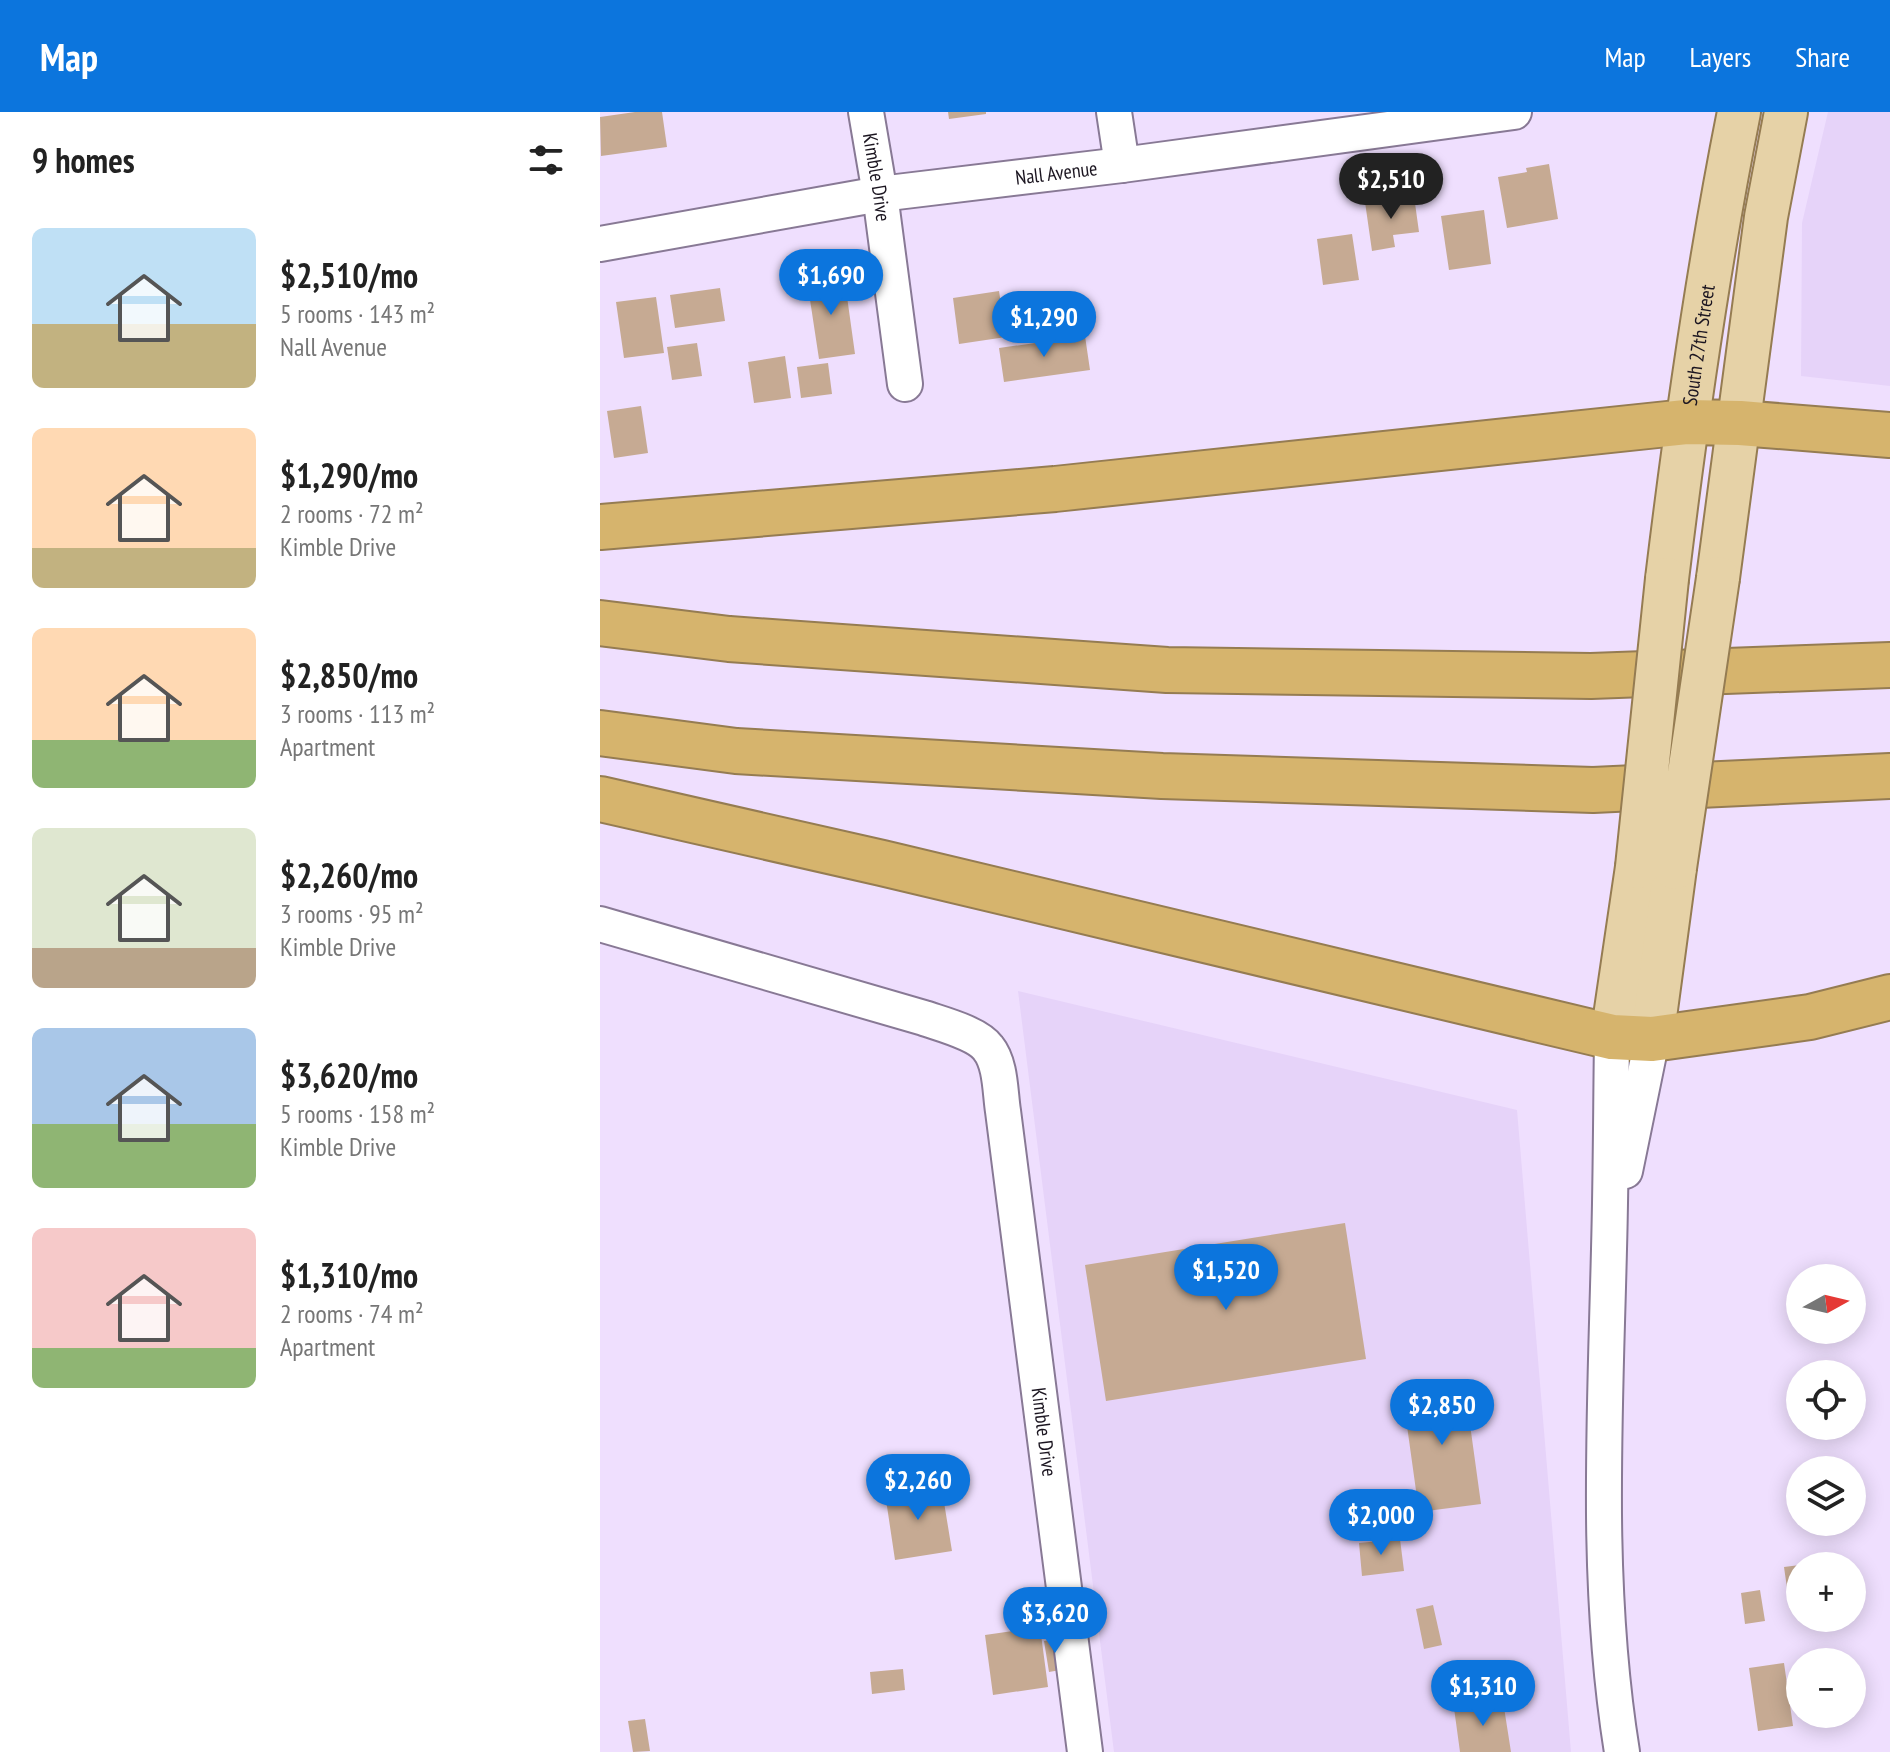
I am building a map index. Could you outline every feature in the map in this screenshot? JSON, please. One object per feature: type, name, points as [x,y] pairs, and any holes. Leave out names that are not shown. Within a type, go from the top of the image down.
[{"type":"highway","points":[[600,527],[1055,489],[1686,422],[1740,423],[1890,435]]},
{"type":"highway","points":[[600,623],[729,639],[1167,670],[1591,676],[1890,665]]},
{"type":"highway","points":[[600,733],[736,751],[1178,777],[1593,790],[1890,776]]},
{"type":"highway","points":[[600,799],[1632,1038],[1810,1017],[1890,997]]},
{"type":"main road","name":"South 27th Street","points":[[1656,868],[1667,579],[1686,422],[1721,201],[1739,112]]},
{"type":"main road","points":[[1632,1038],[1656,868],[1718,578],[1766,217],[1786,112]]},
{"type":"street","name":"Kimble Drive","points":[[866,112],[905,384]]},
{"type":"street","points":[[1114,112],[1122,165]]},
{"type":"street","name":"Nall Avenue","points":[[600,244],[880,194],[1122,165],[1344,123],[1514,112]]},
{"type":"street","name":"Kimble Drive","points":[[600,924],[959,1030],[988,1047],[997,1069],[1003,1111],[1085,1752]]},
{"type":"street","points":[[1622,1752],[1604,1554],[1603,1397],[1609,1250],[1632,1038]]},
{"type":"shaded area","points":[[1828,112],[1890,112],[1890,386],[1801,376],[1802,223]]},
{"type":"shaded area","points":[[1018,991],[1517,1110],[1571,1752],[1114,1752]]},
{"type":"building","points":[[662,112],[667,147],[601,156],[600,117]]},
{"type":"building","points":[[948,112],[986,112],[986,114],[949,119]]},
{"type":"building","points":[[1549,164],[1558,219],[1507,228],[1498,177]]},
{"type":"building","points":[[1414,196],[1419,232],[1393,235],[1395,247],[1372,251],[1365,202]]},
{"type":"building","points":[[1484,210],[1491,264],[1449,270],[1441,216]]},
{"type":"building","points":[[1352,234],[1359,280],[1323,285],[1317,239]]},
{"type":"building","points":[[844,275],[855,354],[819,359],[807,280]]},
{"type":"building","points":[[720,288],[725,321],[675,328],[670,295]]},
{"type":"building","points":[[999,291],[1006,337],[959,344],[953,298]]},
{"type":"building","points":[[656,297],[664,353],[624,358],[616,302]]},
{"type":"building","points":[[1085,336],[1090,370],[1004,382],[999,348]]},
{"type":"building","points":[[697,343],[702,376],[672,380],[667,347]]},
{"type":"building","points":[[785,356],[791,398],[754,403],[748,362]]},
{"type":"building","points":[[828,363],[832,394],[801,398],[797,367]]},
{"type":"building","points":[[641,406],[648,453],[614,458],[607,411]]},
{"type":"building","points":[[1345,1223],[1366,1359],[1106,1401],[1085,1265]]},
{"type":"building","points":[[1464,1381],[1481,1504],[1419,1512],[1402,1390]]},
{"type":"building","points":[[941,1484],[952,1551],[895,1560],[885,1493]]},
{"type":"building","points":[[1400,1539],[1404,1571],[1362,1576],[1359,1543]]},
{"type":"building","points":[[1760,1590],[1765,1621],[1745,1624],[1741,1593]]},
{"type":"building","points":[[1433,1605],[1442,1645],[1424,1649],[1416,1609]]},
{"type":"building","points":[[1040,1627],[1048,1687],[993,1695],[985,1635]]},
{"type":"building","points":[[1061,1638],[1066,1669],[1049,1672],[1044,1641]]},
{"type":"building","points":[[1784,1663],[1786,1727],[1758,1731],[1749,1668]]},
{"type":"building","points":[[903,1669],[905,1690],[872,1694],[870,1672]]},
{"type":"building","points":[[1503,1701],[1511,1752],[1460,1752],[1454,1708]]},
{"type":"building","points":[[645,1719],[650,1751],[633,1752],[628,1721]]}]
